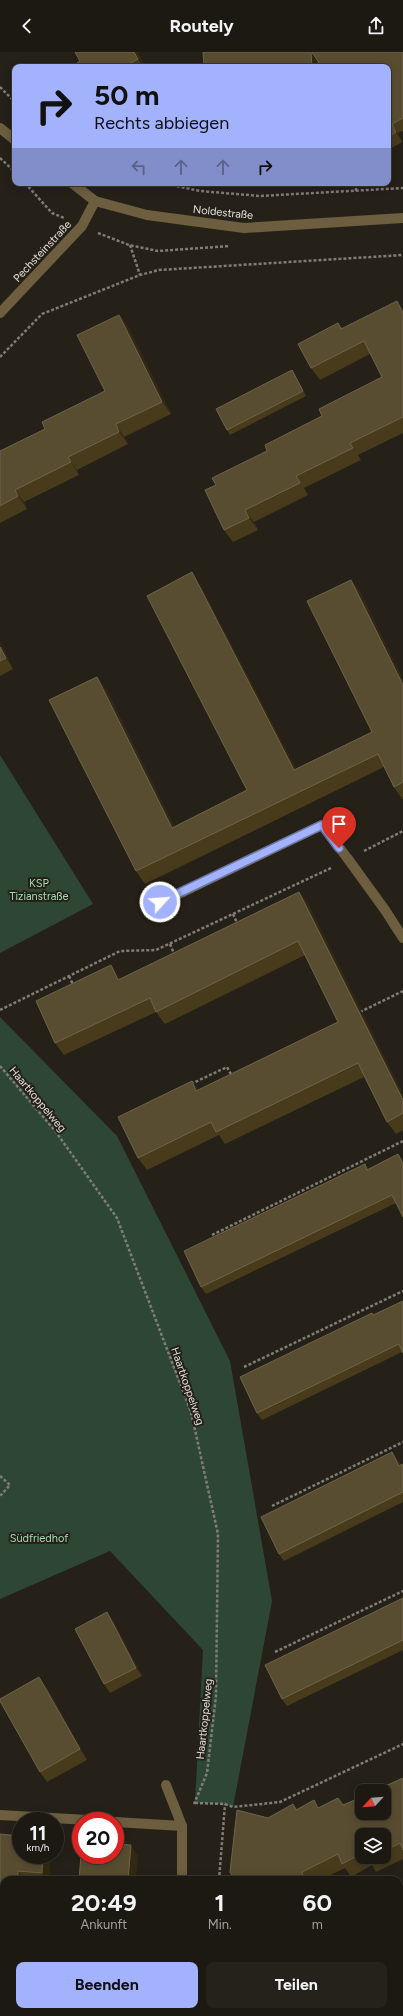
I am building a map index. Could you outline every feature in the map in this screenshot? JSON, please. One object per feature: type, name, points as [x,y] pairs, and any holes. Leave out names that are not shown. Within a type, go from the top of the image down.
[{"type":"street","points":[[0,128],[12,138]]},
{"type":"street","name":"Noldestraße","points":[[76,186],[96,201],[147,215],[244,228],[403,218]]},
{"type":"street","name":"Pechsteinstraße","points":[[0,313],[82,226],[96,201]]},
{"type":"street","points":[[160,902],[322,825],[385,910],[403,938]]},
{"type":"street","points":[[166,1785],[182,1826],[182,1876]]},
{"type":"street","points":[[0,1814],[72,1819]]},
{"type":"street","points":[[124,1823],[182,1826]]},
{"type":"path","points":[[0,87],[12,99]]},
{"type":"path","points":[[0,158],[12,169]]},
{"type":"path","points":[[176,186],[200,191],[260,196],[403,188]]},
{"type":"path","points":[[356,186],[356,191]]},
{"type":"path","points":[[129,245],[140,275]]},
{"type":"path","points":[[0,357],[42,314],[140,275],[159,270],[403,255]]},
{"type":"path","points":[[0,1010],[120,951],[156,950],[170,944],[403,831]]},
{"type":"path","points":[[233,914],[239,928]]},
{"type":"path","points":[[170,944],[178,961]]},
{"type":"path","points":[[69,976],[75,990]]},
{"type":"path","points":[[354,1015],[403,991]]},
{"type":"path","name":"Haartkoppelweg","points":[[0,1066],[56,1132],[116,1218],[191,1412],[218,1534],[216,1696],[207,1773],[195,1803],[225,1804]]},
{"type":"path","points":[[186,1087],[227,1067],[234,1082]]},
{"type":"path","points":[[231,1076],[238,1073]]},
{"type":"path","points":[[212,1235],[403,1141]]},
{"type":"path","points":[[244,1367],[403,1291]]},
{"type":"path","points":[[272,1506],[403,1442]]},
{"type":"path","points":[[0,1476],[10,1485],[0,1496]]},
{"type":"path","points":[[275,1652],[403,1591]]},
{"type":"path","points":[[219,1876],[225,1804],[233,1807],[280,1802],[403,1744]]},
{"type":"green space","name":"KSP Tizianstraße","points":[[0,755],[93,904],[0,953]]},
{"type":"green space","name":"Südfriedhof","points":[[0,1017],[117,1136],[230,1361],[272,1601],[233,1807],[225,1804],[195,1803],[203,1650],[110,1551],[0,1599]]},
{"type":"building","points":[[75,52],[134,52],[138,59],[129,64],[76,64],[80,61]]},
{"type":"building","points":[[203,52],[311,52],[312,64],[204,64]]},
{"type":"building","points":[[312,52],[403,52],[403,118],[392,124],[396,132],[391,135],[391,64],[320,64]]},
{"type":"building","points":[[397,301],[403,313],[403,417],[350,443],[353,448],[296,476],[300,483],[245,510],[249,518],[224,530],[205,490],[216,485],[212,478],[267,451],[265,445],[322,416],[319,409],[382,377],[364,341],[311,368],[298,344],[338,323],[341,329]]},
{"type":"building","points":[[119,315],[162,402],[116,424],[119,432],[68,457],[71,462],[15,490],[18,496],[0,506],[0,451],[45,429],[42,422],[105,391],[77,335]]},
{"type":"building","points":[[292,370],[303,391],[227,430],[216,409]]},
{"type":"building","points":[[192,572],[294,770],[372,732],[307,601],[351,580],[403,685],[403,782],[394,787],[378,754],[136,871],[49,700],[97,677],[172,828],[247,790],[147,596]]},
{"type":"building","points":[[0,647],[6,658],[0,661]]},
{"type":"building","points":[[299,892],[403,1100],[403,1113],[387,1122],[358,1063],[216,1132],[211,1122],[138,1158],[118,1117],[192,1081],[196,1091],[338,1022],[298,941],[156,1012],[150,998],[55,1043],[36,1001],[111,965],[118,980]]},
{"type":"building","points":[[398,1154],[403,1164],[403,1217],[392,1195],[201,1287],[184,1251],[365,1164],[367,1170]]},
{"type":"building","points":[[403,1301],[403,1353],[399,1344],[257,1413],[240,1377],[372,1313],[373,1315]]},
{"type":"building","points":[[392,1452],[399,1466],[403,1464],[403,1492],[279,1554],[261,1517]]},
{"type":"building","points":[[403,1598],[403,1640],[282,1699],[265,1665]]},
{"type":"building","points":[[107,1612],[136,1668],[104,1684],[75,1629]]},
{"type":"building","points":[[39,1677],[80,1749],[40,1772],[0,1701],[0,1699]]},
{"type":"building","points":[[403,1778],[403,1850],[400,1843],[391,1848],[391,1828],[355,1828],[355,1857],[342,1864],[338,1854],[302,1872],[304,1876],[232,1876],[230,1872],[237,1810],[268,1818],[293,1804],[296,1810],[314,1800],[318,1808],[338,1798],[343,1805],[355,1800],[355,1820],[391,1820],[391,1784],[390,1784]]},
{"type":"building","points":[[0,1834],[12,1835],[12,1864],[42,1864],[42,1873],[18,1871],[18,1876],[0,1876]]},
{"type":"building","points":[[124,1845],[131,1845],[128,1876],[79,1876],[80,1864],[124,1864]]},
{"type":"route","points":[[160,902],[322,825],[339,848]]}]
